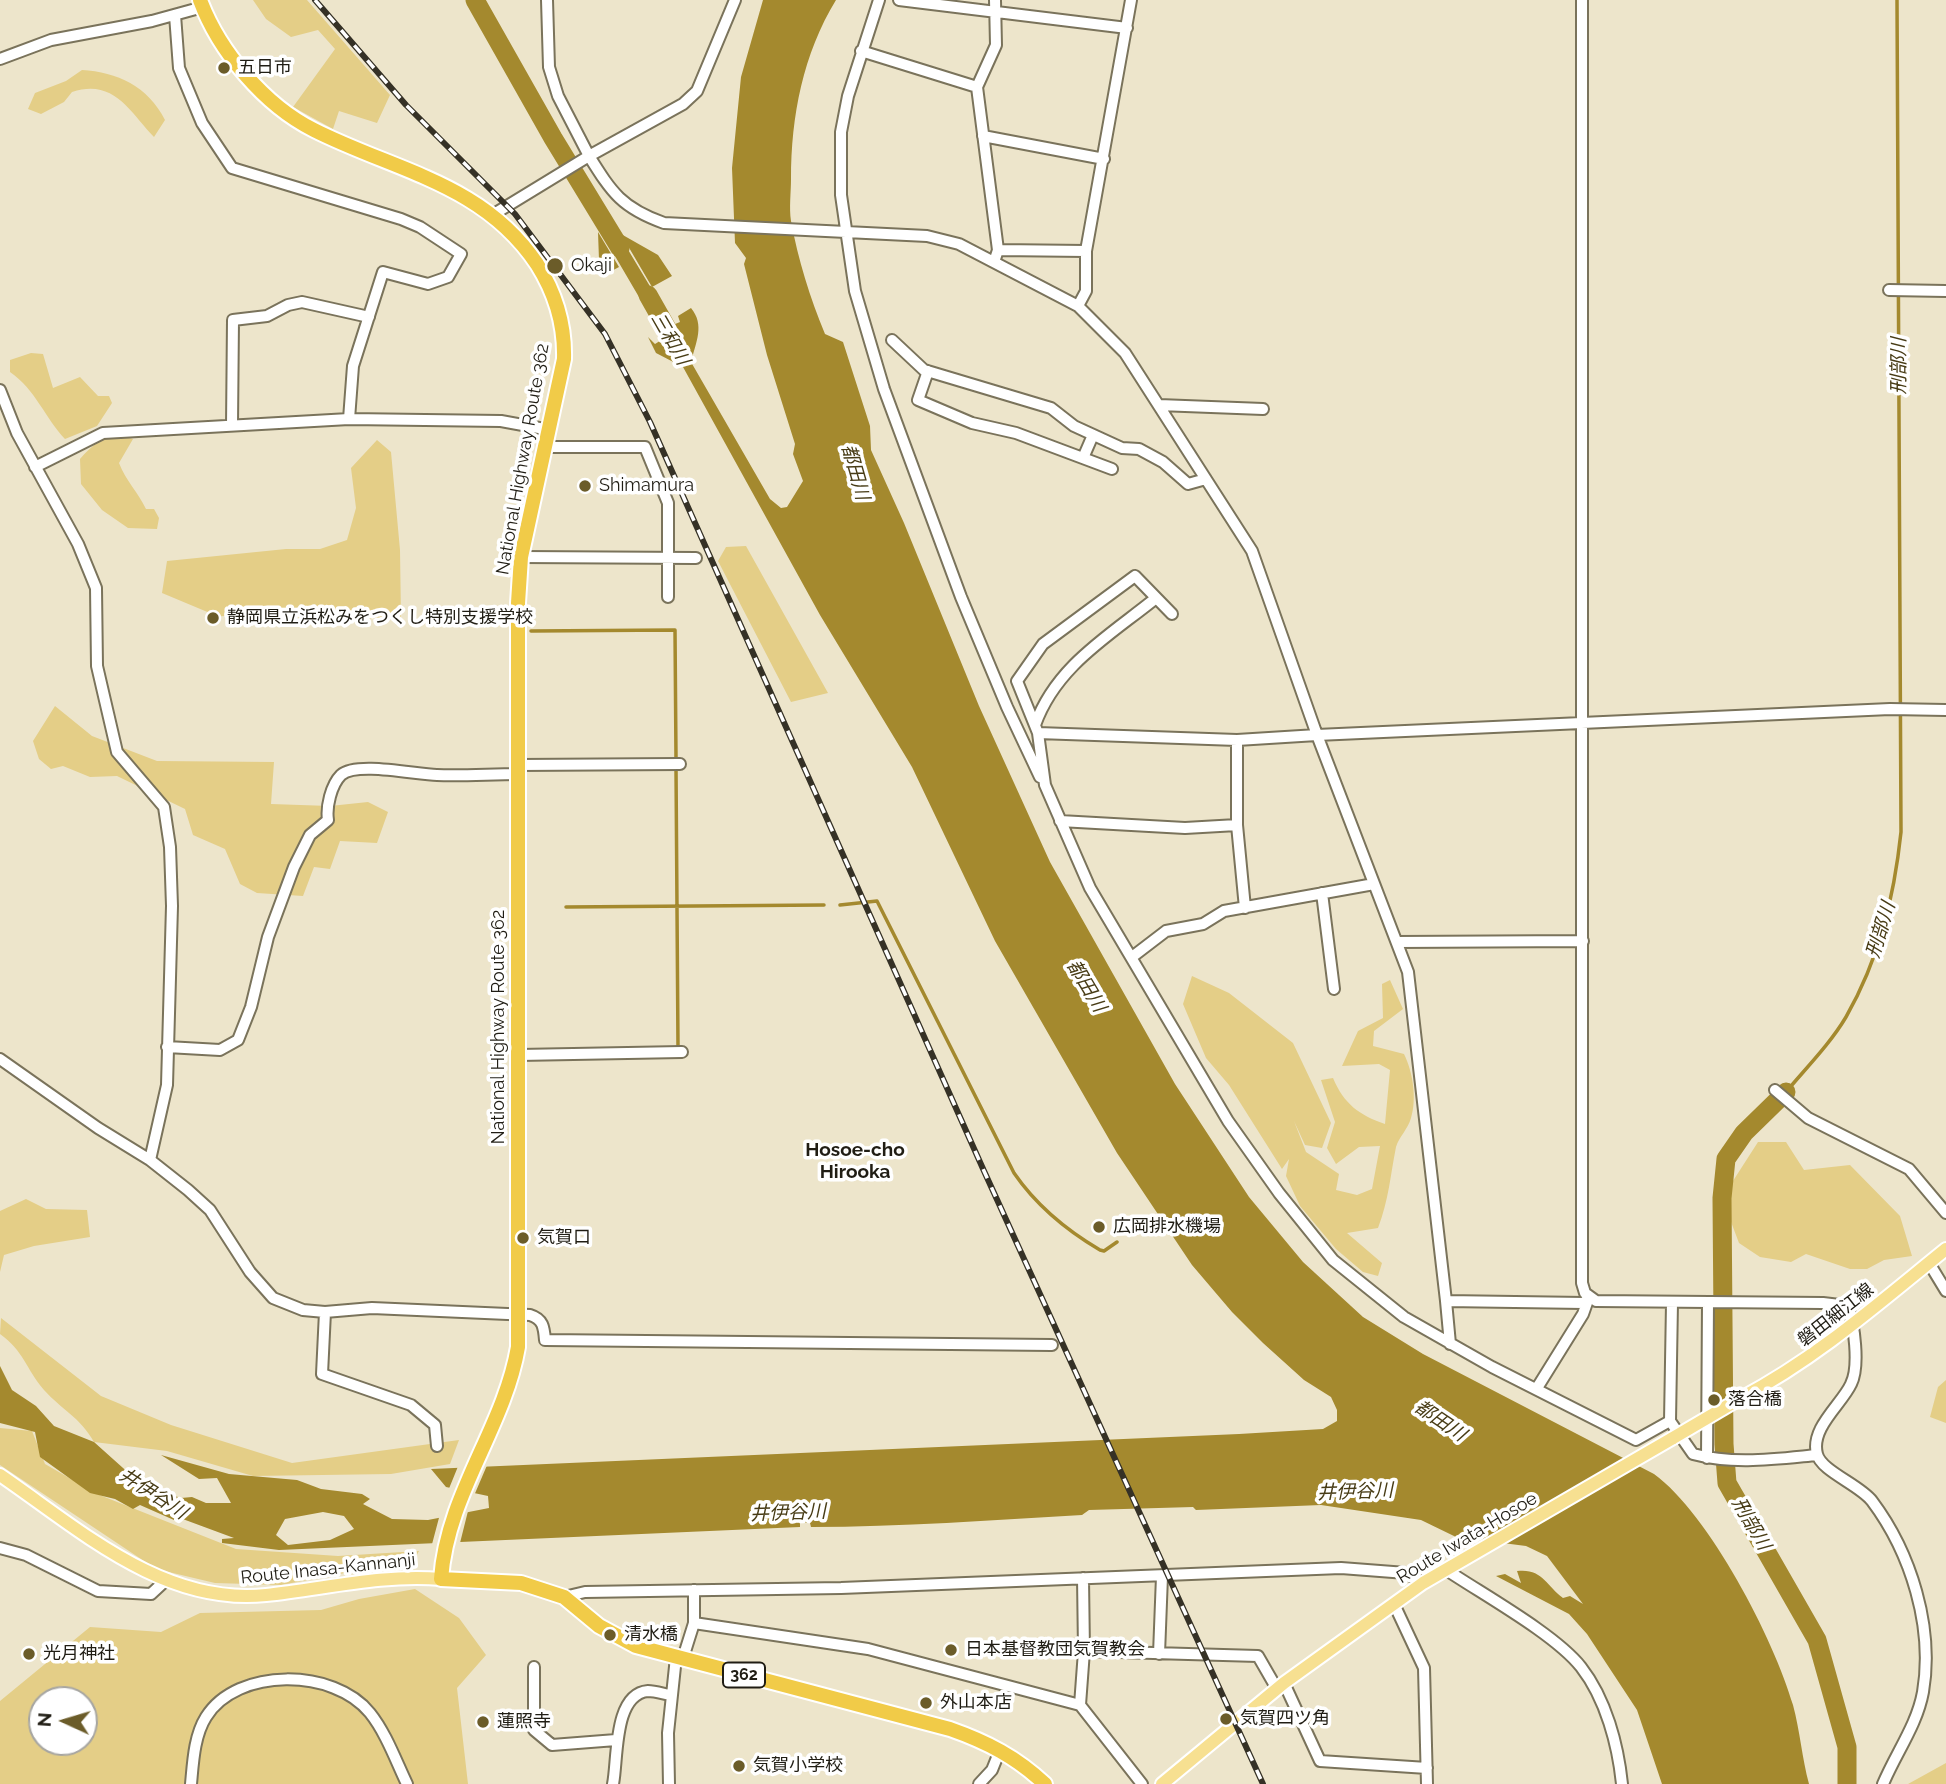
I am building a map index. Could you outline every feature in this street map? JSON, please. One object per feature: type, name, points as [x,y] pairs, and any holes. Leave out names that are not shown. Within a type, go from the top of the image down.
[{"type":"highway","name":"National Highway Route 362","points":[[202,3],[225,47],[252,81],[288,113],[312,129],[458,191],[494,214],[523,243],[543,274],[560,311],[565,330],[565,359],[521,557],[518,769],[519,1316],[512,1380],[452,1518],[441,1578]]},
{"type":"highway","name":"362","points":[[441,1578],[522,1583],[564,1597],[599,1626],[636,1646],[950,1729],[987,1742],[1022,1763],[1045,1784]]},
{"type":"main road","name":"磐田細江線","points":[[1741,1398],[1789,1373],[1855,1325],[1946,1249]]},
{"type":"main road","name":"Route Iwata-Hosoe","points":[[1162,1784],[1281,1686],[1423,1583],[1741,1398]]},
{"type":"main road","name":"Route Inasa-Kannanji","points":[[0,1475],[138,1567],[165,1581],[231,1596],[264,1595],[346,1583],[441,1578]]},
{"type":"street","points":[[547,0],[549,67],[558,96],[586,159],[613,194],[635,212],[664,223],[703,227],[927,236],[959,244],[1078,306],[1125,353],[1252,551],[1317,735],[1408,972],[1450,1344]]},
{"type":"street","points":[[494,214],[560,173],[683,104],[696,91],[735,0]]},
{"type":"street","points":[[879,0],[862,51],[841,132],[843,232],[855,291],[896,423],[961,597],[1007,707],[1090,888],[1228,1121],[1279,1193],[1333,1260],[1387,1305],[1450,1344],[1636,1440],[1670,1421]]},
{"type":"street","points":[[899,0],[1126,28]]},
{"type":"street","points":[[994,262],[998,250],[977,87],[996,45],[995,0]]},
{"type":"street","points":[[1078,306],[1086,291],[1086,251],[1131,0]]},
{"type":"street","points":[[1537,1388],[1583,1314],[1589,1297],[1582,1283],[1581,1266],[1582,0]]},
{"type":"street","points":[[0,59],[51,40],[175,15],[202,3]]},
{"type":"street","points":[[175,15],[179,68],[202,123],[232,168],[401,219],[420,227],[461,254],[448,277],[428,284],[383,272],[353,366],[349,419]]},
{"type":"street","points":[[862,51],[977,87]]},
{"type":"street","points":[[983,136],[1104,159]]},
{"type":"street","points":[[998,250],[1086,251]]},
{"type":"street","points":[[1889,290],[1946,291]]},
{"type":"street","points":[[232,425],[233,320],[267,316],[288,304],[302,302],[369,317]]},
{"type":"street","points":[[891,340],[904,354],[928,371],[1051,408],[1074,426],[1122,448],[1139,449],[1163,462],[1188,484],[1206,479]]},
{"type":"street","points":[[928,371],[918,400],[972,423],[1016,433],[1112,469]]},
{"type":"street","points":[[0,390],[35,467],[78,544],[96,588],[97,666],[117,752],[128,768],[155,792],[164,807],[170,847],[172,906],[167,1085],[150,1160]]},
{"type":"street","points":[[1159,405],[1264,409]]},
{"type":"street","points":[[35,467],[103,433],[349,419],[501,421],[550,430]]},
{"type":"street","points":[[1083,458],[1093,435]]},
{"type":"street","points":[[546,447],[645,447],[668,503],[668,597]]},
{"type":"street","points":[[521,557],[696,558]]},
{"type":"street","points":[[1045,785],[1037,729],[1017,681],[1043,644],[1135,576],[1172,614]]},
{"type":"street","points":[[1037,729],[1045,698],[1071,666],[1156,598]]},
{"type":"street","points":[[1037,729],[1237,740],[1890,709],[1946,710]]},
{"type":"street","points":[[1237,740],[1237,825],[1245,908]]},
{"type":"street","points":[[167,1047],[220,1050],[239,1040],[251,1007],[268,937],[294,867],[310,835],[328,820],[326,806],[341,775],[351,771],[383,769],[437,775],[518,769],[680,764]]},
{"type":"street","points":[[1060,821],[1171,828],[1237,825]]},
{"type":"street","points":[[1132,957],[1166,931],[1203,924],[1224,911],[1374,884]]},
{"type":"street","points":[[1322,893],[1334,989]]},
{"type":"street","points":[[1397,942],[1583,941]]},
{"type":"street","points":[[520,1055],[682,1052]]},
{"type":"street","points":[[0,1059],[98,1128],[150,1160],[210,1210],[250,1272],[273,1298],[303,1310],[324,1312],[372,1308],[538,1318],[544,1325],[545,1340],[1052,1345]]},
{"type":"street","points":[[1775,1090],[1808,1118],[1909,1170],[1946,1213]]},
{"type":"street","points":[[1928,1263],[1946,1291]]},
{"type":"street","points":[[1446,1301],[1584,1303],[1589,1297]]},
{"type":"street","points":[[1589,1297],[1613,1302],[1848,1306],[1855,1325],[1852,1382],[1822,1427],[1816,1442],[1817,1455],[1824,1465],[1871,1499],[1896,1540],[1913,1582],[1922,1621],[1923,1692],[1910,1729],[1883,1784]]},
{"type":"street","points":[[1672,1303],[1670,1421],[1693,1454],[1735,1462],[1817,1455]]},
{"type":"street","points":[[1708,1303],[1709,1458]]},
{"type":"street","points":[[324,1312],[322,1374],[411,1405],[435,1425],[437,1446]]},
{"type":"street","points":[[0,1548],[26,1555],[98,1591],[151,1594],[165,1581]]},
{"type":"street","points":[[1449,1567],[1564,1649],[1582,1668],[1610,1728],[1619,1755],[1622,1784]]},
{"type":"street","points":[[564,1597],[585,1592],[1371,1569],[1406,1573],[1423,1583]]},
{"type":"street","points":[[1159,1654],[1162,1576]]},
{"type":"street","points":[[1080,1705],[1084,1651],[1083,1578]]},
{"type":"street","points":[[669,1784],[670,1695],[680,1658],[694,1623],[694,1590]]},
{"type":"street","points":[[1394,1604],[1417,1646],[1424,1668],[1427,1784]]},
{"type":"street","points":[[694,1623],[868,1649],[1080,1705],[1142,1784]]},
{"type":"street","points":[[1084,1651],[1258,1656],[1281,1686],[1320,1761],[1427,1768]]},
{"type":"street","points":[[534,1667],[534,1730],[552,1745],[617,1740]]},
{"type":"street","points":[[191,1784],[193,1755],[205,1718],[226,1693],[251,1684],[296,1678],[335,1688],[369,1712],[407,1784]]},
{"type":"street","points":[[613,1784],[616,1733],[630,1701],[646,1691],[670,1695]]},
{"type":"street","points":[[979,1784],[992,1770],[1000,1750]]},
{"type":"shaded area","points":[[253,0],[307,0],[390,95],[377,123],[339,111],[333,129],[293,107],[335,49],[318,30],[291,37],[266,19]]},
{"type":"shaded area","points":[[82,70],[119,78],[150,98],[165,120],[154,137],[120,100],[99,90],[72,92],[64,102],[41,114],[28,109],[35,93],[66,81]]},
{"type":"shaded area","points":[[31,353],[43,354],[53,388],[80,377],[98,396],[109,396],[112,403],[97,426],[65,439],[27,387],[10,372],[10,360]]},
{"type":"shaded area","points":[[121,435],[133,439],[119,463],[146,509],[154,509],[159,518],[157,529],[128,528],[102,510],[81,484],[80,459],[98,442]]},
{"type":"shaded area","points":[[377,440],[391,452],[400,550],[401,619],[217,616],[162,593],[167,561],[286,549],[320,549],[347,540],[356,508],[351,468]]},
{"type":"shaded area","points":[[746,546],[828,693],[791,702],[718,561],[726,547]]},
{"type":"shaded area","points":[[55,706],[92,736],[157,761],[274,762],[271,804],[330,806],[368,802],[388,812],[377,843],[340,841],[330,869],[314,867],[303,896],[257,893],[240,884],[225,849],[193,835],[185,809],[117,776],[90,777],[63,766],[51,769],[39,759],[33,741]]},
{"type":"shaded area","points":[[1192,976],[1229,993],[1293,1043],[1331,1123],[1322,1148],[1305,1145],[1294,1121],[1306,1152],[1339,1174],[1336,1190],[1357,1195],[1372,1189],[1380,1146],[1359,1147],[1336,1164],[1327,1148],[1335,1122],[1321,1080],[1333,1078],[1347,1102],[1367,1117],[1385,1124],[1390,1070],[1379,1064],[1342,1066],[1358,1031],[1383,1018],[1382,984],[1390,980],[1403,1009],[1374,1031],[1373,1046],[1404,1054],[1413,1086],[1413,1111],[1396,1147],[1387,1198],[1378,1228],[1347,1233],[1382,1263],[1378,1276],[1363,1272],[1336,1249],[1300,1206],[1286,1176],[1289,1159],[1282,1169],[1229,1085],[1206,1058],[1183,1004]]},
{"type":"shaded area","points":[[1758,1142],[1786,1142],[1804,1170],[1850,1165],[1900,1216],[1912,1256],[1884,1260],[1867,1269],[1850,1269],[1806,1254],[1791,1262],[1760,1257],[1739,1243],[1722,1198]]},
{"type":"shaded area","points":[[26,1199],[46,1209],[87,1210],[90,1237],[34,1246],[4,1255],[0,1272],[0,1211]]},
{"type":"shaded area","points":[[1,1318],[101,1396],[171,1425],[292,1463],[459,1440],[450,1464],[391,1474],[253,1476],[167,1451],[94,1442],[77,1420],[44,1390],[20,1354],[0,1334]]},
{"type":"shaded area","points":[[1946,1380],[1946,1423],[1930,1417],[1938,1387]]},
{"type":"shaded area","points":[[0,1428],[32,1431],[45,1464],[97,1494],[236,1549],[338,1556],[419,1551],[414,1560],[281,1585],[215,1583],[156,1569],[0,1465]]},
{"type":"shaded area","points":[[415,1589],[459,1618],[486,1655],[457,1688],[468,1784],[0,1784],[0,1701],[90,1627],[161,1632],[200,1613],[321,1610],[359,1599]]},
{"type":"shaded area","points":[[1946,1763],[1946,1784],[1908,1784]]},
{"type":"water","points":[[763,0],[836,0],[807,64],[793,132],[790,216],[805,278],[825,334],[843,342],[870,426],[871,450],[979,706],[1050,862],[1175,1084],[1249,1197],[1303,1262],[1363,1317],[1423,1354],[1654,1474],[1675,1493],[1717,1547],[1771,1647],[1793,1705],[1809,1784],[1662,1784],[1637,1710],[1587,1634],[1569,1614],[1496,1576],[1505,1574],[1521,1583],[1517,1571],[1532,1572],[1543,1578],[1563,1598],[1570,1596],[1583,1604],[1547,1556],[1526,1546],[1456,1537],[1421,1520],[1321,1505],[1196,1510],[1193,1507],[1089,1510],[1082,1515],[913,1525],[811,1527],[810,1523],[800,1522],[800,1527],[279,1550],[222,1543],[222,1539],[234,1538],[180,1518],[174,1520],[140,1505],[133,1509],[115,1499],[90,1493],[40,1457],[35,1432],[0,1423],[0,1366],[12,1390],[36,1406],[54,1426],[94,1442],[142,1485],[181,1498],[192,1497],[206,1503],[231,1503],[217,1478],[199,1479],[161,1455],[229,1474],[297,1480],[321,1489],[362,1494],[370,1499],[363,1504],[392,1519],[428,1520],[489,1508],[488,1496],[446,1487],[431,1469],[1239,1434],[1323,1429],[1337,1421],[1337,1410],[1331,1397],[1304,1380],[1263,1343],[1192,1265],[1117,1153],[995,941],[912,767],[820,615],[683,367],[656,353],[648,337],[655,344],[663,339],[658,331],[680,322],[678,316],[691,308],[698,327],[691,362],[770,499],[781,508],[787,507],[803,481],[793,454],[795,444],[767,355],[744,264],[746,258],[735,243],[732,168],[741,77]],"holes":[[[323,1512],[344,1516],[354,1529],[330,1540],[288,1545],[276,1535],[285,1519]]]},
{"type":"water","points":[[596,209],[606,226],[618,233],[666,313],[653,321],[598,227]]},
{"type":"water","points":[[598,232],[619,267],[606,274],[599,260]]},
{"type":"water","points":[[621,234],[658,255],[672,276],[652,287]]},
{"type":"pier","points":[[488,1463],[473,1498],[448,1491],[459,1464]]},
{"type":"pier","points":[[469,1507],[459,1547],[431,1548],[440,1514]]},
{"type":"waterway","name":"三和川","points":[[475,0],[553,138],[620,248]]},
{"type":"waterway","name":"刑部川","points":[[1786,1092],[1840,1027],[1868,973],[1889,904],[1901,832],[1897,0]]},
{"type":"waterway","name":"三和川","points":[[648,295],[678,348]]},
{"type":"waterway","points":[[531,631],[675,630],[676,758]]},
{"type":"waterway","points":[[676,768],[678,1047]]},
{"type":"waterway","points":[[840,905],[877,901],[1014,1173],[1032,1196],[1052,1216],[1100,1250],[1104,1251],[1117,1242]]},
{"type":"waterway","points":[[566,907],[824,905]]},
{"type":"waterway","name":"刑部川","points":[[1786,1092],[1744,1133],[1726,1159],[1722,1198],[1724,1444],[1727,1483],[1817,1640],[1847,1747],[1847,1784]]},
{"type":"railway","points":[[315,0],[406,105],[515,214],[605,334],[650,422],[984,1171],[1263,1784]]},
{"type":"place","name":"五日市","points":[[224,68]]},
{"type":"place","name":"Okaji","points":[[555,266]]},
{"type":"place","name":"Shimamura","points":[[585,486]]},
{"type":"place","name":"静岡県立浜松みをつくし特別支援学校","points":[[213,618]]},
{"type":"place","name":"広岡排水機場","points":[[1099,1227]]},
{"type":"place","name":"気賀口","points":[[523,1238]]},
{"type":"place","name":"落合橋","points":[[1714,1400]]},
{"type":"place","name":"清水橋","points":[[610,1635]]},
{"type":"place","name":"日本基督教団気賀教会","points":[[951,1650]]},
{"type":"place","name":"光月神社","points":[[29,1654]]},
{"type":"place","name":"外山本店","points":[[926,1703]]},
{"type":"place","name":"気賀四ツ角","points":[[1226,1719]]},
{"type":"place","name":"蓮照寺","points":[[483,1722]]},
{"type":"place","name":"気賀小学校","points":[[739,1766]]},
{"type":"district","name":"Hosoe-cho Hirooka","points":[[855,1161]]},
{"type":"water label","name":"都田川","points":[[855,472]]},
{"type":"water label","name":"都田川","points":[[1086,986]]},
{"type":"water label","name":"都田川","points":[[1440,1421]]},
{"type":"water label","name":"井伊谷川","points":[[1355,1492]]},
{"type":"water label","name":"井伊谷川","points":[[153,1494]]},
{"type":"water label","name":"井伊谷川","points":[[788,1513]]}]
